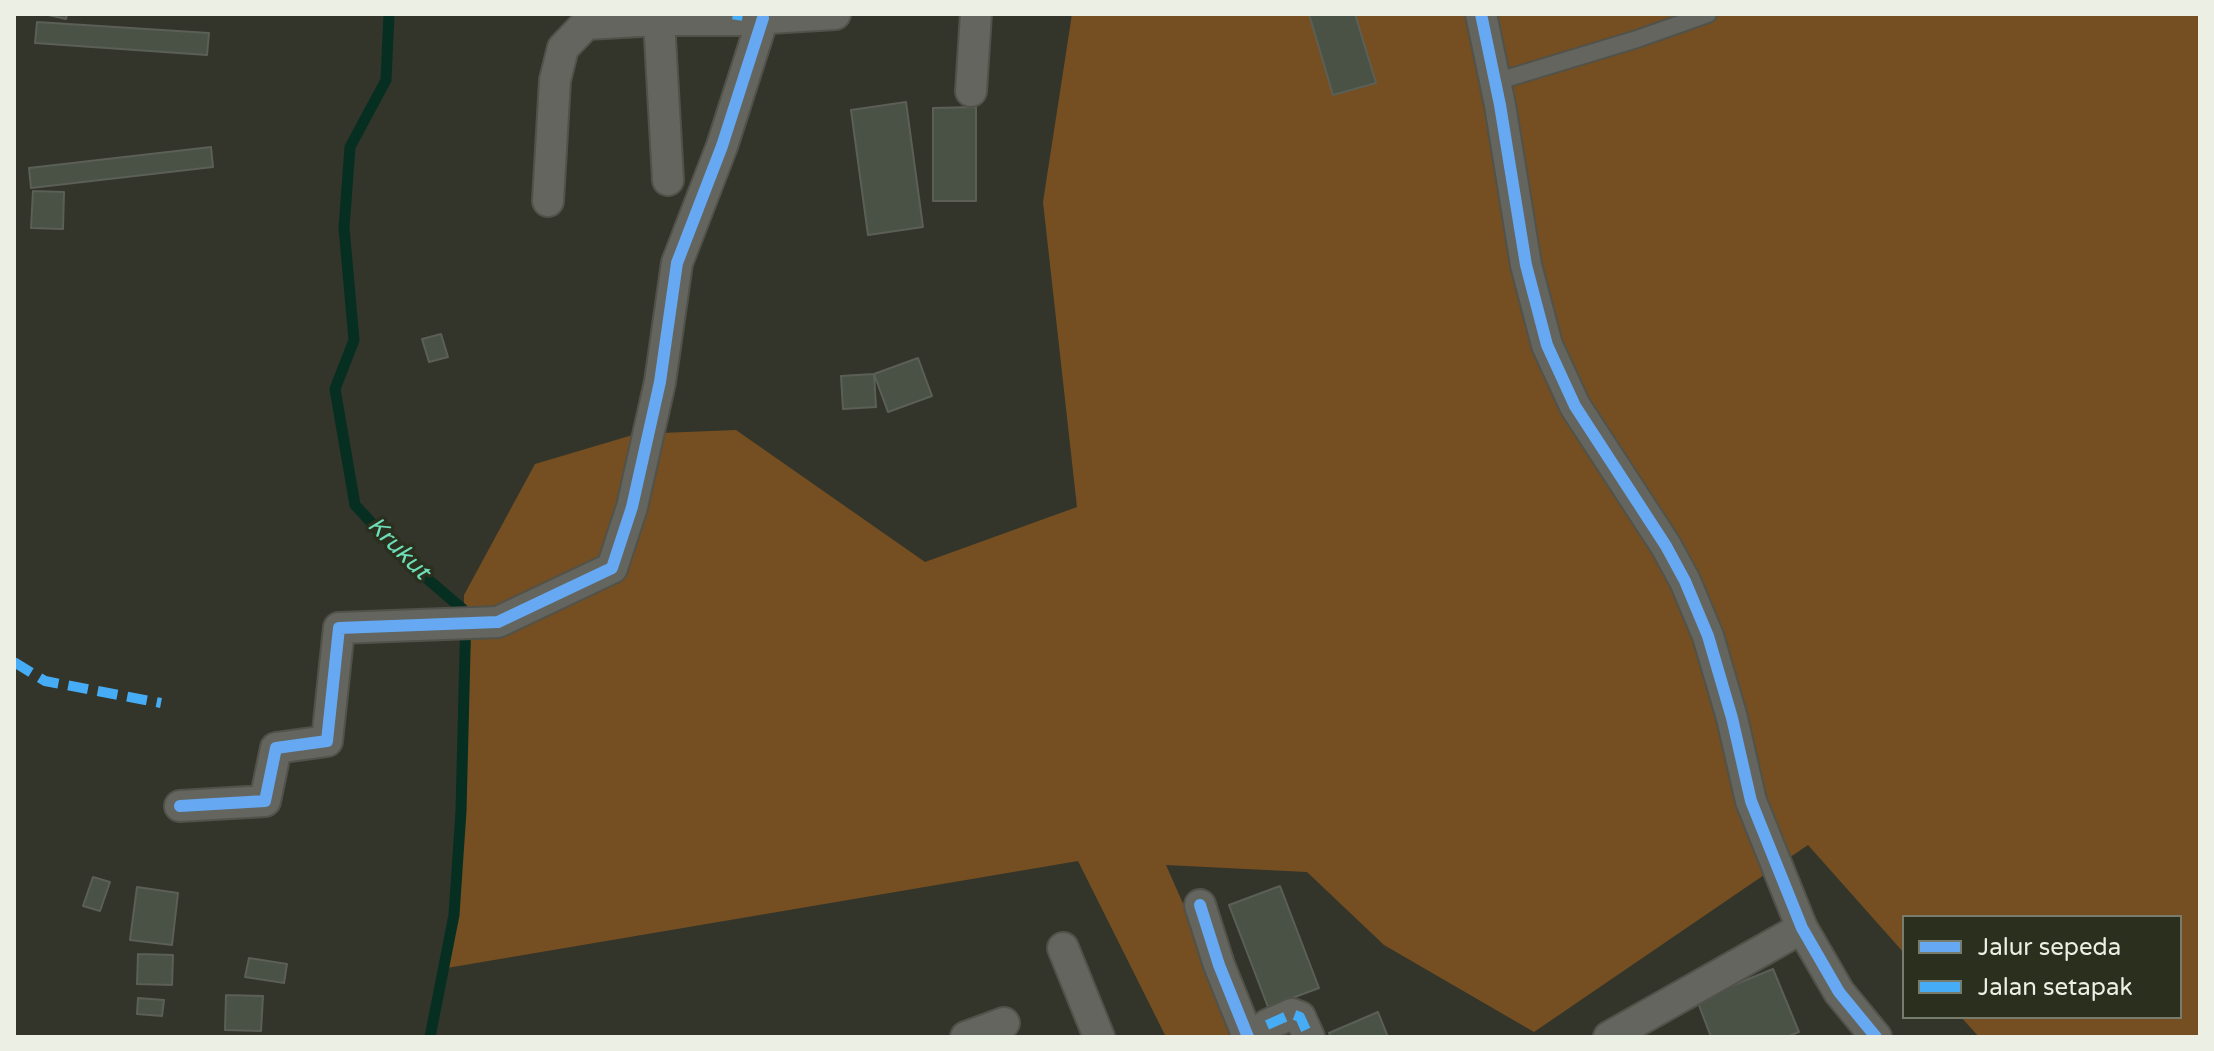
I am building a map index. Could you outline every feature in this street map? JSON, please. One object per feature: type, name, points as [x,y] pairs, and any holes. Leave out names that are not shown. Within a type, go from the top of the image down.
[{"type":"street","points":[[548,201],[555,80],[563,48],[587,19],[763,18],[835,14]]},
{"type":"street","points":[[971,91],[976,14]]},
{"type":"street","points":[[1481,14],[1526,265],[1547,345],[1575,406],[1666,546],[1699,610],[1732,718],[1751,801],[1802,928],[1839,992],[1876,1037]]},
{"type":"street","points":[[180,806],[265,801],[276,748],[327,741],[339,628],[498,622],[612,568],[632,507],[660,382],[677,263],[722,146],[763,18]]},
{"type":"street","points":[[659,20],[668,180]]},
{"type":"street","points":[[1200,905],[1219,965],[1257,1031],[1292,1014],[1300,1017],[1309,1037]]},
{"type":"street","points":[[1609,1037],[1802,928]]},
{"type":"street","points":[[1063,948],[1099,1037]]},
{"type":"street","points":[[966,1037],[1004,1023]]},
{"type":"lane","points":[[1495,82],[1708,14]]},
{"type":"shaded area","points":[[1072,14],[2200,14],[2200,1037],[1979,1037],[1963,1019],[2182,1019],[2182,915],[1902,915],[1902,951],[1808,845],[1534,1032],[1384,945],[1307,872],[1166,865],[1242,1037],[1166,1037],[1078,861],[441,969],[462,866],[464,595],[535,464],[636,434],[736,430],[925,562],[1077,507],[1043,202]]},
{"type":"building","points":[[44,14],[67,14],[66,19]]},
{"type":"building","points":[[1309,14],[1355,14],[1376,83],[1333,95]]},
{"type":"building","points":[[37,22],[209,33],[207,55],[35,43]]},
{"type":"building","points":[[906,102],[923,227],[868,235],[851,110]]},
{"type":"building","points":[[976,107],[976,201],[933,201],[933,108]]},
{"type":"building","points":[[211,147],[213,167],[31,188],[29,168]]},
{"type":"building","points":[[33,191],[64,192],[63,229],[31,228]]},
{"type":"building","points":[[441,334],[448,357],[429,362],[422,339]]},
{"type":"building","points":[[918,358],[932,396],[888,412],[874,374]]},
{"type":"building","points":[[874,374],[876,407],[843,409],[841,376]]},
{"type":"building","points":[[93,877],[110,882],[100,911],[83,906]]},
{"type":"building","points":[[1280,886],[1319,988],[1268,1007],[1229,905]]},
{"type":"building","points":[[137,887],[178,893],[172,945],[130,940]]},
{"type":"building","points":[[138,954],[173,955],[172,985],[137,984]]},
{"type":"building","points":[[249,958],[287,964],[284,983],[245,977]]},
{"type":"building","points":[[1773,969],[1799,1032],[1786,1037],[1711,1037],[1697,1000]]},
{"type":"building","points":[[226,995],[263,996],[261,1031],[225,1030]]},
{"type":"building","points":[[138,998],[164,1000],[162,1016],[137,1014]]},
{"type":"building","points":[[1378,1012],[1388,1037],[1331,1037],[1329,1033]]},
{"type":"waterway","name":"Krukut","points":[[389,14],[386,80],[350,147],[344,228],[354,340],[335,389],[355,505],[410,564],[466,612],[461,811],[454,915],[430,1037]]},
{"type":"marked path","points":[[737,20],[738,14]]},
{"type":"marked path","points":[[14,662],[45,681],[161,703]]},
{"type":"marked path","points":[[1267,1025],[1292,1014],[1300,1017],[1309,1037]]},
{"type":"cycle path","points":[[1481,14],[1500,105],[1526,265],[1547,345],[1575,406],[1666,546],[1685,581],[1708,636],[1732,718],[1751,801],[1802,928],[1839,992],[1876,1037]]},
{"type":"cycle path","points":[[180,806],[265,801],[276,748],[327,741],[339,628],[498,622],[612,568],[632,507],[660,382],[677,263],[722,146],[763,18]]},
{"type":"cycle path","points":[[1200,905],[1219,965],[1248,1037]]}]
